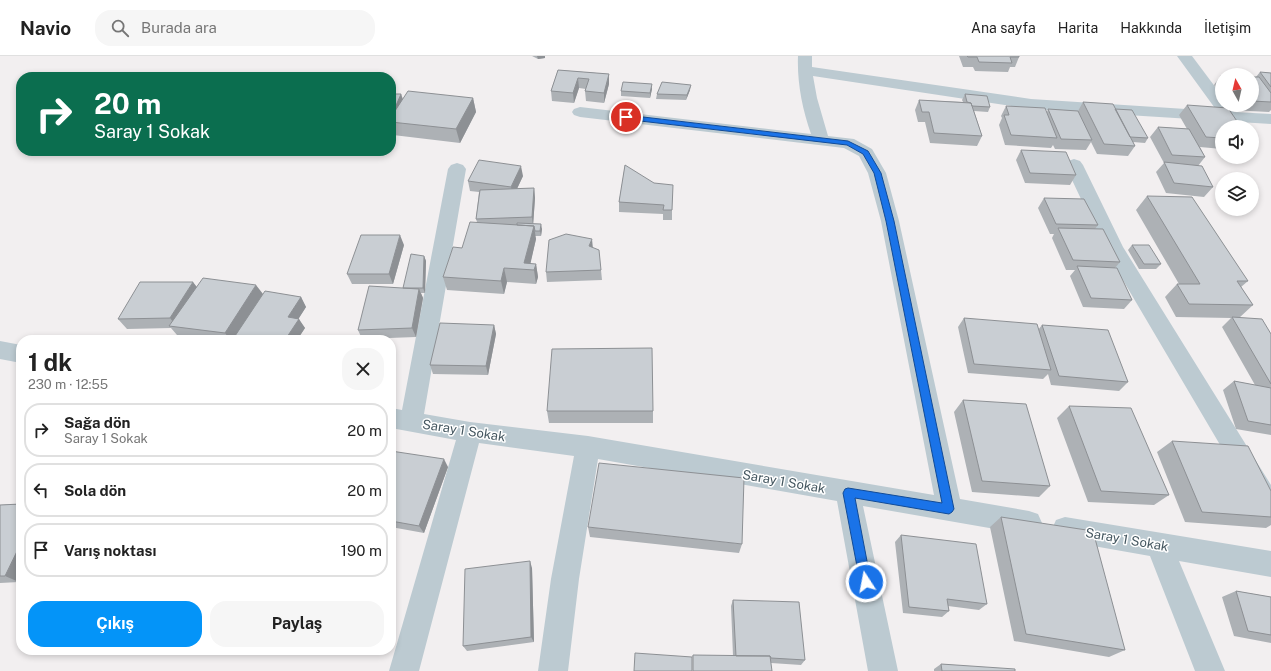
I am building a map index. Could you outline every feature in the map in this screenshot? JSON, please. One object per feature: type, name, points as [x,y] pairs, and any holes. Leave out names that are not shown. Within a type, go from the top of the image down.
[{"type":"street","points":[[1184,56],[1229,116]]},
{"type":"street","points":[[821,140],[813,117],[804,63],[1031,104],[1271,119]]},
{"type":"street","points":[[580,112],[848,143],[866,153],[877,173],[890,221],[949,509]]},
{"type":"street","points":[[1074,165],[1114,248],[1271,508]]},
{"type":"street","points":[[401,420],[457,169]]},
{"type":"street","points":[[0,350],[16,353]]},
{"type":"street","name":"Saray 1 Sokak","points":[[401,420],[470,432],[588,447],[848,493],[1271,564]]},
{"type":"street","points":[[404,671],[470,432]]},
{"type":"street","points":[[553,671],[565,580],[588,447]]},
{"type":"street","points":[[848,493],[883,671]]},
{"type":"street","points":[[1159,545],[1210,671]]},
{"type":"building","points":[[967,56],[1019,57],[1010,57],[1012,63],[979,62],[977,57]]},
{"type":"building","points":[[558,70],[609,74],[604,93],[585,91],[589,79],[578,78],[573,93],[551,91]]},
{"type":"building","points":[[1260,72],[1271,73],[1271,87]]},
{"type":"building","points":[[1259,77],[1271,93],[1271,102],[1259,101]]},
{"type":"building","points":[[623,82],[652,84],[650,93],[621,91]]},
{"type":"building","points":[[662,82],[691,85],[687,95],[657,94]]},
{"type":"building","points":[[408,91],[473,98],[456,129],[396,123],[396,109]]},
{"type":"building","points":[[396,94],[401,94],[396,106]]},
{"type":"building","points":[[965,94],[987,96],[990,107],[972,106],[971,103],[967,102]]},
{"type":"building","points":[[919,100],[971,103],[982,136],[934,133],[929,112],[922,112]]},
{"type":"building","points":[[1083,102],[1113,104],[1135,146],[1104,144]]},
{"type":"building","points":[[1187,105],[1215,107],[1215,112],[1231,112],[1236,120],[1215,120],[1215,138],[1206,137]]},
{"type":"building","points":[[1006,106],[1045,108],[1057,138],[1011,135],[1004,115],[1009,115]]},
{"type":"building","points":[[1048,109],[1078,111],[1092,140],[1061,139]]},
{"type":"building","points":[[1115,109],[1132,110],[1148,138],[1130,137]]},
{"type":"building","points":[[1158,127],[1189,129],[1205,157],[1172,155]]},
{"type":"building","points":[[1021,150],[1066,152],[1076,175],[1030,173]]},
{"type":"building","points":[[479,160],[521,166],[511,187],[468,181]]},
{"type":"building","points":[[1164,162],[1202,166],[1213,187],[1174,183]]},
{"type":"building","points":[[625,165],[654,183],[673,185],[672,210],[663,210],[664,205],[619,202]]},
{"type":"building","points":[[534,188],[532,217],[476,219],[480,190]]},
{"type":"building","points":[[1147,196],[1192,197],[1248,281],[1237,281],[1253,305],[1189,304],[1177,284],[1200,284]]},
{"type":"building","points":[[1044,198],[1084,199],[1098,225],[1056,224]]},
{"type":"building","points":[[470,222],[534,226],[524,263],[536,264],[534,270],[504,268],[501,281],[443,277],[453,247],[462,248]]},
{"type":"building","points":[[517,223],[541,224],[540,231],[535,231],[534,226],[517,225]]},
{"type":"building","points":[[1058,228],[1103,229],[1120,262],[1073,260]]},
{"type":"building","points":[[566,234],[592,239],[589,246],[599,250],[601,270],[546,272],[549,240]]},
{"type":"building","points":[[361,235],[400,235],[389,274],[347,274]]},
{"type":"building","points":[[1132,245],[1149,245],[1161,264],[1144,264]]},
{"type":"building","points":[[411,254],[424,256],[423,288],[403,288]]},
{"type":"building","points":[[1077,266],[1117,268],[1132,300],[1091,298]]},
{"type":"building","points":[[203,278],[256,285],[225,333],[169,326]]},
{"type":"building","points":[[140,282],[193,282],[170,318],[118,319]]},
{"type":"building","points":[[369,286],[419,289],[412,328],[358,330]]},
{"type":"building","points":[[265,291],[301,297],[288,317],[299,319],[288,335],[236,335]]},
{"type":"building","points":[[1232,317],[1262,319],[1271,334],[1271,384]]},
{"type":"building","points":[[964,318],[1037,324],[1051,370],[974,364]]},
{"type":"building","points":[[440,323],[494,325],[486,366],[430,365]]},
{"type":"building","points":[[1042,325],[1108,330],[1128,382],[1059,376]]},
{"type":"building","points":[[652,348],[653,411],[547,411],[552,349]]},
{"type":"building","points":[[1234,381],[1271,388],[1271,425],[1248,421]]},
{"type":"building","points":[[963,400],[1026,404],[1050,486],[982,481]]},
{"type":"building","points":[[1069,406],[1131,408],[1169,495],[1101,491]]},
{"type":"building","points":[[1172,441],[1248,446],[1271,491],[1271,517],[1202,512]]},
{"type":"building","points":[[396,452],[444,459],[419,526],[396,522]]},
{"type":"building","points":[[599,463],[744,478],[742,544],[588,527]]},
{"type":"building","points":[[16,504],[16,553],[5,576],[0,576],[0,505]]},
{"type":"building","points":[[1001,517],[1093,531],[1125,650],[1026,634]]},
{"type":"building","points":[[901,535],[976,544],[987,604],[947,599],[949,611],[909,607]]},
{"type":"building","points":[[530,561],[531,637],[463,646],[465,569]]},
{"type":"building","points":[[1236,591],[1271,597],[1271,635],[1248,631]]},
{"type":"building","points":[[733,600],[799,602],[805,660],[771,658],[770,656],[736,656]]},
{"type":"building","points":[[635,653],[692,657],[692,671],[634,671]]},
{"type":"building","points":[[693,655],[770,656],[772,671],[693,671]]},
{"type":"building","points":[[941,664],[1015,669],[1015,671],[942,671]]},
{"type":"route","points":[[626,117],[848,143],[866,153],[877,173],[890,221],[949,509],[848,493],[866,582]]}]
